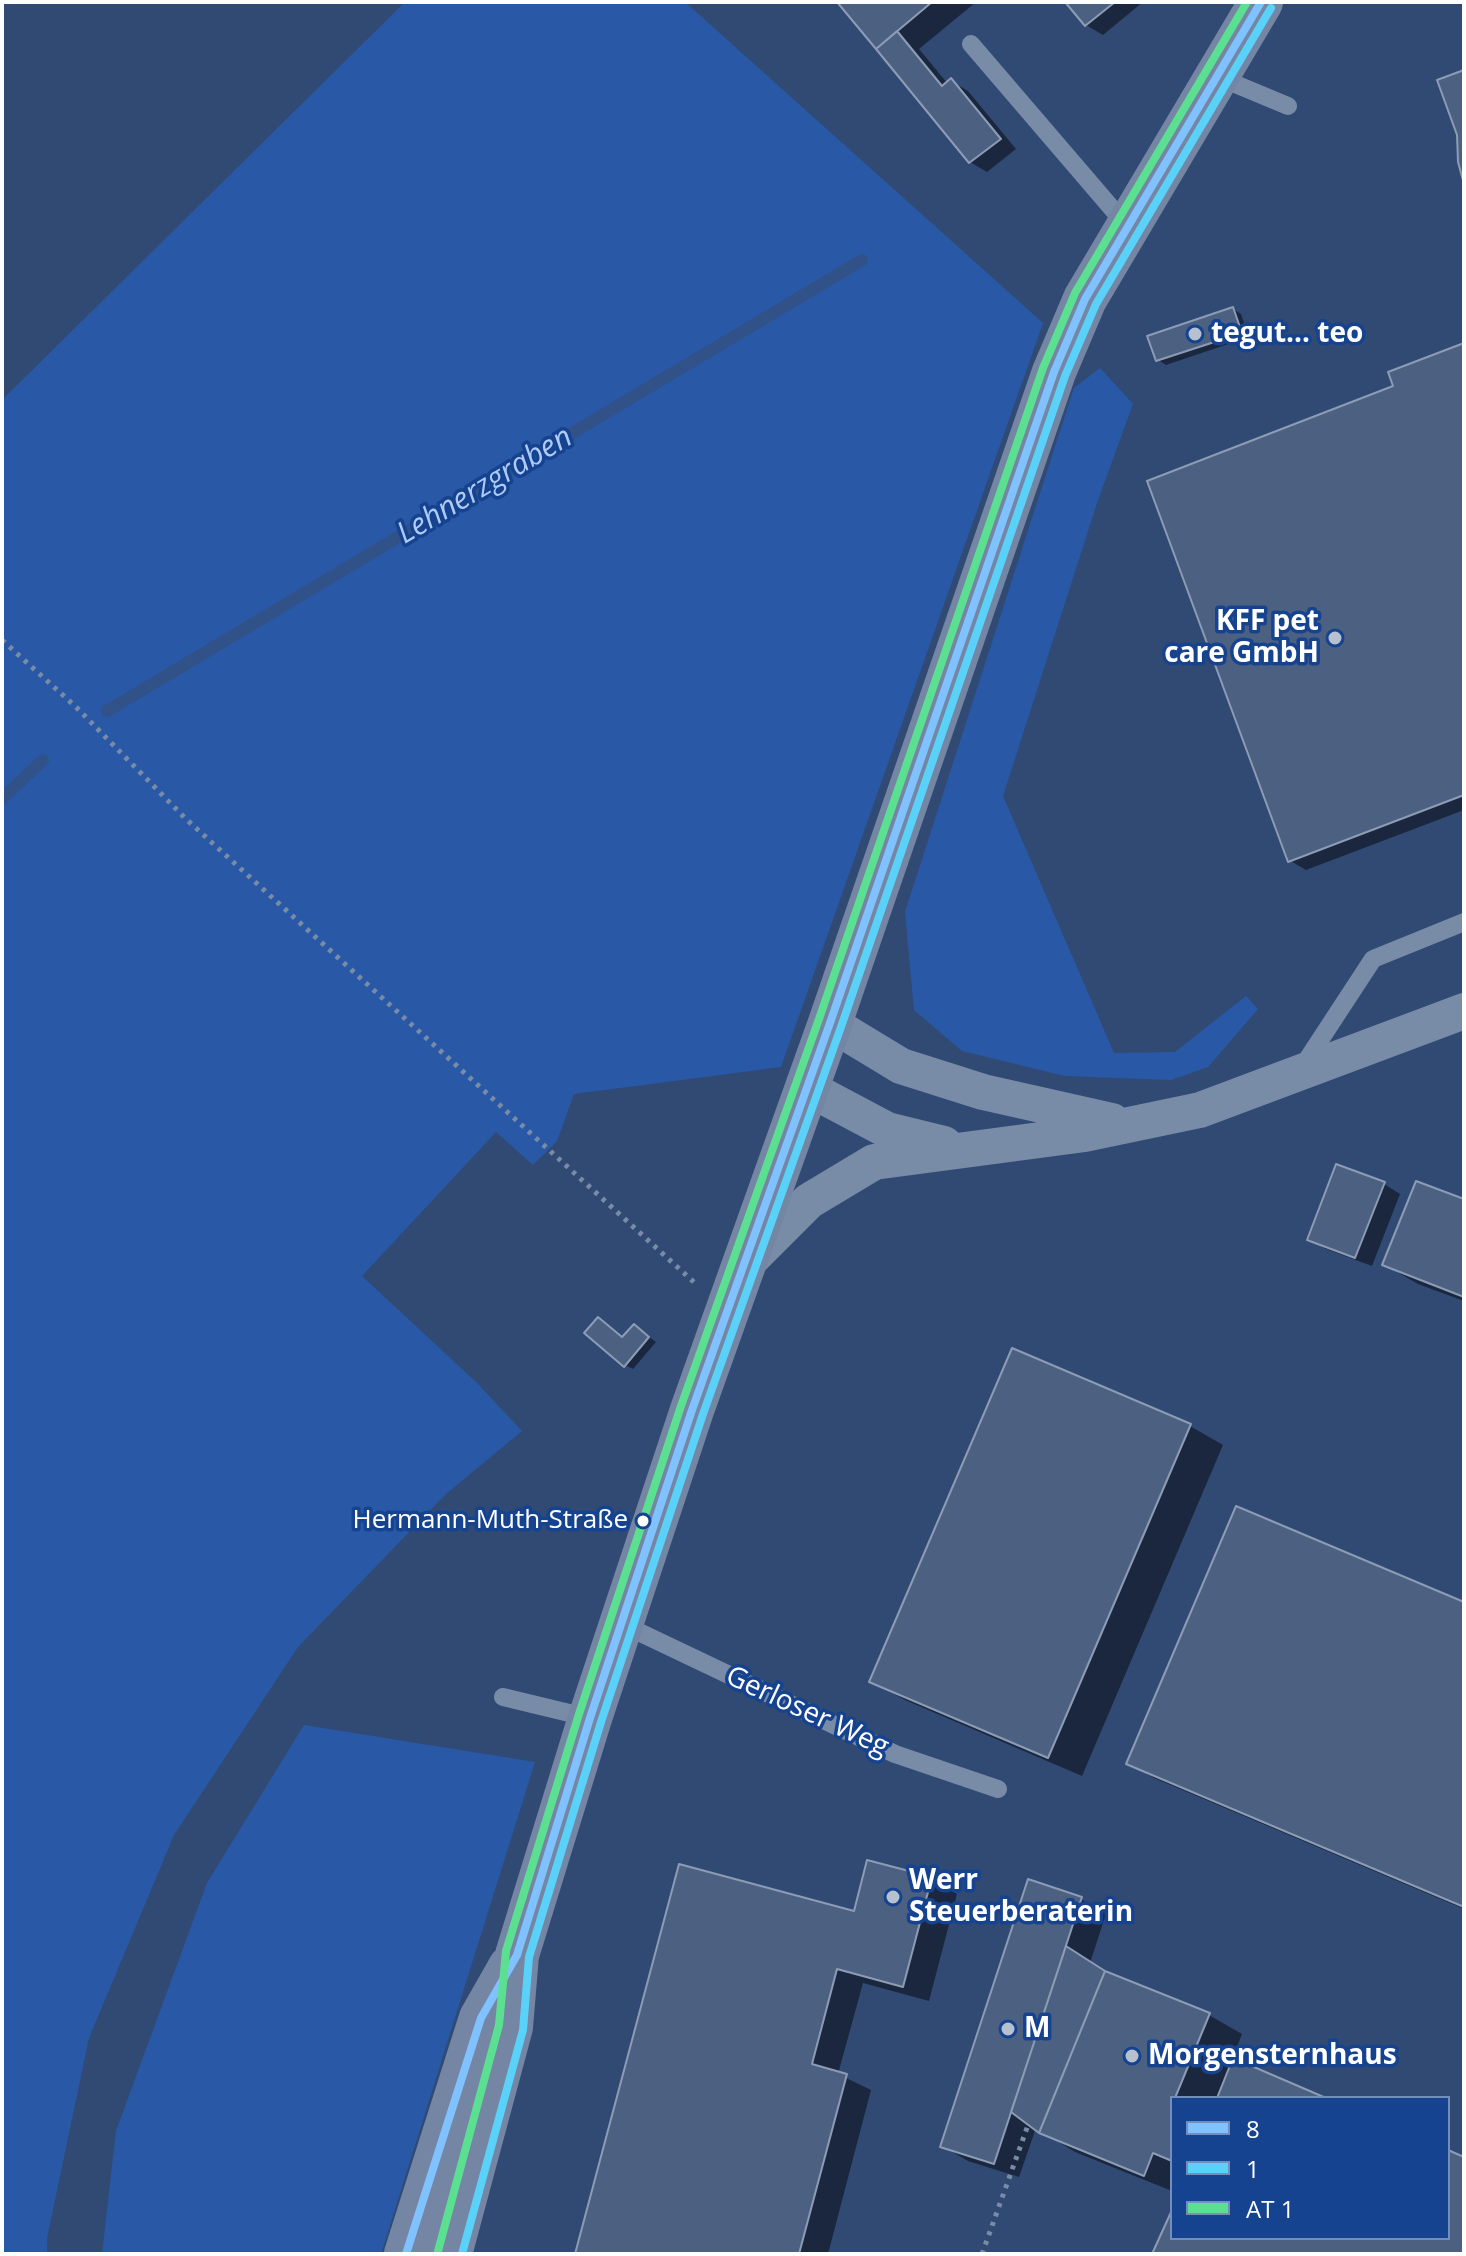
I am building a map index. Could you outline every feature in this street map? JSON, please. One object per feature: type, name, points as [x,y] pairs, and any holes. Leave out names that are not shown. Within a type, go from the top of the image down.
[{"type":"street","points":[[450,2254],[511,2027],[517,1955],[590,1718],[727,1313],[1054,372],[1085,299],[1261,2]]},
{"type":"street","points":[[744,1266],[809,1201],[874,1162],[1085,1134],[1200,1110],[1464,1011]]},
{"type":"street","points":[[830,1023],[901,1066],[983,1092],[1125,1124]]},
{"type":"street","points":[[806,1087],[887,1130],[965,1149]]},
{"type":"street","points":[[406,2254],[481,2018],[517,1955]]},
{"type":"lane","points":[[971,44],[1127,226]]},
{"type":"lane","points":[[1216,76],[1288,106]]},
{"type":"lane","points":[[1297,1074],[1373,959],[1464,922]]},
{"type":"lane","name":"Gerloser Weg","points":[[622,1624],[895,1754],[998,1789]]},
{"type":"lane","points":[[503,1697],[590,1718]]},
{"type":"path","points":[[2,640],[76,707],[185,818],[727,1313]]},
{"type":"path","points":[[982,2254],[1028,2125]]},
{"type":"shaded area","points":[[405,2],[685,2],[1043,323],[781,1067],[574,1094],[557,1141],[533,1165],[496,1132],[362,1276],[476,1382],[522,1431],[446,1494],[298,1647],[174,1835],[89,2038],[47,2238],[47,2254],[2,2254],[2,400]]},
{"type":"shaded area","points":[[1100,368],[1133,404],[1097,503],[1003,796],[1114,1053],[1175,1052],[1246,996],[1258,1009],[1208,1067],[1171,1080],[1065,1076],[962,1051],[914,1010],[905,912],[1074,388]]},
{"type":"shaded area","points":[[304,1725],[535,1762],[381,2254],[102,2254],[116,2131],[207,1883]]},
{"type":"building","points":[[837,2],[932,2],[876,49]]},
{"type":"building","points":[[1065,2],[1115,2],[1085,26]]},
{"type":"building","points":[[897,31],[942,86],[951,78],[1001,139],[969,163],[876,49]]},
{"type":"building","points":[[1464,70],[1464,184],[1458,162],[1457,135],[1437,80]]},
{"type":"building","name":"tegut… teo","points":[[1233,307],[1242,333],[1156,361],[1147,336]]},
{"type":"building","name":"KFF pet care GmbH","points":[[1464,343],[1464,795],[1288,862],[1147,481],[1393,386],[1388,372]]},
{"type":"building","points":[[1336,1164],[1385,1182],[1355,1258],[1307,1240]]},
{"type":"building","points":[[1416,1181],[1464,1199],[1464,1297],[1382,1265]]},
{"type":"building","points":[[598,1317],[622,1337],[634,1324],[649,1337],[624,1367],[584,1333]]},
{"type":"building","points":[[1012,1348],[1191,1424],[1048,1758],[869,1682]]},
{"type":"building","points":[[1236,1506],[1464,1602],[1464,1907],[1126,1764]]},
{"type":"building","points":[[867,1860],[932,1877],[903,1987],[837,1969],[812,2064],[847,2074],[799,2254],[575,2254],[679,1864],[854,1911]]},
{"type":"building","name":"M","points":[[1028,1879],[1082,1897],[994,2164],[940,2147]]},
{"type":"building","points":[[1066,1946],[1105,1971],[1039,2133],[1011,2112]]},
{"type":"building","name":"Morgensternhaus","points":[[1105,1971],[1210,2013],[1176,2096],[1170,2096],[1170,2160],[1153,2153],[1144,2176],[1039,2133]]},
{"type":"building","points":[[1233,2058],[1321,2096],[1218,2096]]},
{"type":"building","points":[[1450,2151],[1464,2157],[1464,2254],[1152,2254],[1170,2214],[1170,2240],[1450,2240]]},
{"type":"waterway","name":"Lehnerzgraben","points":[[107,711],[862,260]]},
{"type":"waterway","name":"Lehnerzgraben","points":[[2,799],[43,760]]},
{"type":"transit line","points":[[438,2251],[499,2025],[506,1951],[579,1714],[681,1406],[819,1019],[1043,368],[1075,293],[1247,2]]},
{"type":"transit line","name":"8","points":[[406,2254],[481,2018],[517,1955],[590,1718],[692,1410],[830,1023],[1054,372],[1085,299],[1261,2]]},
{"type":"transit line","name":"1","points":[[462,2254],[523,2030],[529,1957],[601,1722],[703,1414],[841,1027],[1065,376],[1096,304],[1271,8]]},
{"type":"place","name":"tegut… teo","points":[[1195,334]]},
{"type":"place","name":"KFF pet care GmbH","points":[[1335,638]]},
{"type":"place","name":"Hermann-Muth-Straße","points":[[643,1521]]},
{"type":"place","name":"Werr Steuerberaterin","points":[[893,1897]]},
{"type":"place","name":"M","points":[[1008,2029]]},
{"type":"place","name":"Morgensternhaus","points":[[1132,2056]]}]
